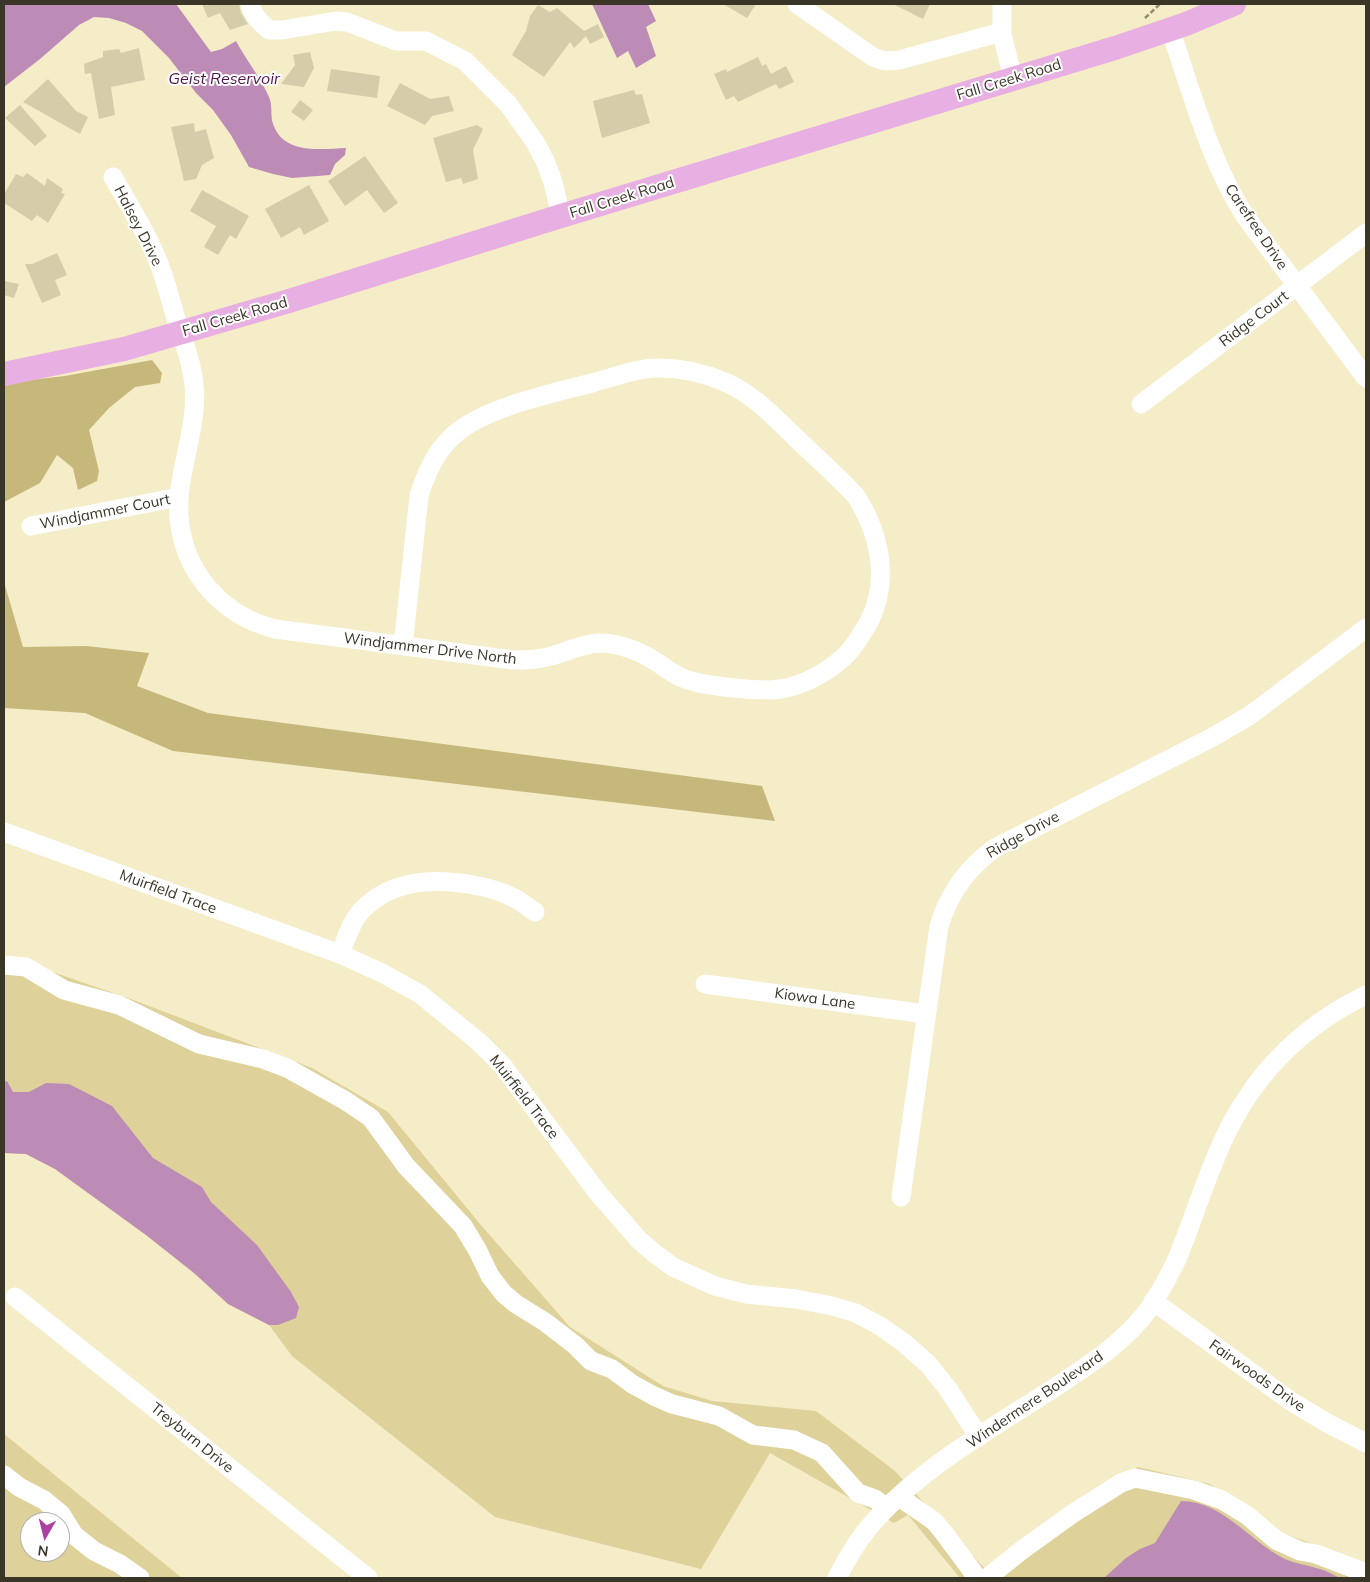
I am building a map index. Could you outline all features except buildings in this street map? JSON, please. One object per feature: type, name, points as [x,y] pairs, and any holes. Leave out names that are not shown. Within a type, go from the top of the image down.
[{"type":"main road","name":"Fall Creek Road","points":[[4,374],[124,350],[289,302],[561,216],[1115,48],[1234,4]]},
{"type":"street","points":[[250,4],[252,12],[259,22],[269,30],[282,30],[336,21],[347,22],[396,40],[426,42],[465,60],[513,110],[527,129],[545,161],[553,182],[561,216]]},
{"type":"street","points":[[797,4],[873,57],[885,61],[899,60],[1002,32]]},
{"type":"street","points":[[1002,4],[1002,32],[1013,79]]},
{"type":"street","name":"Carefree Drive","points":[[1170,29],[1201,118],[1232,196],[1366,378]]},
{"type":"street","name":"Halsey Drive","points":[[113,177],[144,231],[158,262],[181,333]]},
{"type":"street","name":"Ridge Court","points":[[1141,404],[1298,287],[1366,233]]},
{"type":"street","name":"Windjammer Drive North","points":[[181,333],[190,361],[194,385],[194,404],[180,497],[180,518],[190,560],[196,573],[208,590],[226,606],[262,626],[276,629],[403,646],[513,660],[532,660],[598,643],[636,651],[676,676],[700,684],[747,690],[772,690],[795,686],[820,674],[846,656],[862,635],[874,610],[880,584],[880,560],[877,543],[866,512],[856,496],[763,407],[744,392],[724,382],[698,373],[657,368],[636,370],[554,393],[482,417],[460,430],[435,456],[424,478],[419,496],[403,646]]},
{"type":"street","name":"Windjammer Court","points":[[31,526],[180,497]]},
{"type":"street","name":"Ridge Drive","points":[[901,1197],[939,926],[944,910],[961,880],[984,856],[995,848],[1211,738],[1248,716],[1366,628]]},
{"type":"street","name":"Muirfield Trace","points":[[4,832],[340,954],[382,973],[420,994],[480,1042],[502,1066],[598,1193],[639,1240],[654,1253],[690,1276],[715,1286],[746,1294],[796,1299],[832,1306],[856,1313],[880,1326],[903,1342],[928,1364],[948,1389],[979,1437]]},
{"type":"street","points":[[340,954],[352,925],[362,910],[382,896],[403,885],[429,881],[462,883],[494,889],[516,899],[535,912]]},
{"type":"street","points":[[4,965],[26,967],[64,990],[119,1005],[199,1044],[263,1059],[287,1068],[346,1101],[371,1118],[406,1166],[463,1226],[478,1250],[490,1276],[504,1294],[516,1304],[546,1322],[575,1344],[591,1360],[612,1368],[632,1384],[654,1396],[672,1404],[719,1416],[753,1435],[794,1440],[822,1453],[858,1493],[874,1499],[893,1502],[934,1521],[976,1576],[980,1578]]},
{"type":"street","name":"Kiowa Lane","points":[[705,984],[926,1014]]},
{"type":"street","name":"Windermere Boulevard","points":[[837,1578],[870,1527],[893,1502],[922,1477],[1095,1361],[1140,1320],[1177,1259],[1229,1129],[1260,1078],[1318,1023],[1366,995]]},
{"type":"street","name":"Treyburn Drive","points":[[15,1297],[368,1578]]},
{"type":"street","name":"Fairwoods Drive","points":[[1153,1301],[1292,1402],[1366,1443]]},
{"type":"street","points":[[4,1476],[19,1487],[44,1500],[61,1514],[74,1535],[94,1551],[120,1564],[140,1578]]},
{"type":"street","points":[[987,1578],[1072,1514],[1121,1482],[1134,1478],[1194,1490],[1222,1500],[1248,1516],[1276,1540],[1300,1551],[1316,1554],[1366,1573]]},
{"type":"shaded area","points":[[152,360],[162,373],[160,383],[135,387],[109,408],[89,430],[99,471],[97,481],[78,490],[73,468],[57,455],[40,483],[4,502],[4,383],[65,376]]},
{"type":"shaded area","points":[[4,582],[23,647],[86,646],[149,653],[137,686],[208,713],[762,786],[775,821],[173,751],[85,713],[4,708]]},
{"type":"shaded area","points":[[4,955],[136,1001],[312,1068],[388,1112],[480,1224],[570,1327],[663,1386],[712,1401],[816,1411],[895,1471],[986,1570],[1057,1514],[1138,1467],[1210,1484],[1277,1531],[1324,1548],[1366,1578],[960,1578],[908,1515],[894,1523],[770,1453],[701,1569],[495,1517],[292,1356],[269,1325],[228,1304],[194,1273],[146,1235],[55,1169],[26,1154],[4,1153]]},
{"type":"shaded area","points":[[4,1434],[182,1578],[4,1578]]},
{"type":"water","name":"Geist Reservoir","points":[[4,4],[176,4],[211,52],[222,49],[236,41],[266,90],[270,100],[273,124],[278,134],[285,141],[304,148],[346,148],[345,155],[335,164],[330,175],[292,178],[249,167],[231,135],[213,110],[196,93],[169,58],[142,31],[126,23],[109,18],[94,17],[79,25],[4,87]]},
{"type":"water","points":[[592,4],[648,4],[656,21],[646,27],[656,56],[636,68],[628,51],[617,58]]},
{"type":"water","points":[[7,1081],[13,1092],[29,1092],[46,1083],[69,1084],[112,1106],[153,1158],[202,1187],[211,1202],[257,1245],[291,1292],[299,1307],[296,1318],[278,1325],[269,1325],[228,1304],[194,1273],[146,1235],[55,1169],[26,1154],[4,1153],[4,1082]]},
{"type":"water","points":[[1181,1501],[1196,1503],[1223,1515],[1283,1558],[1323,1570],[1341,1578],[1104,1578],[1126,1558],[1140,1549],[1155,1543]]}]
